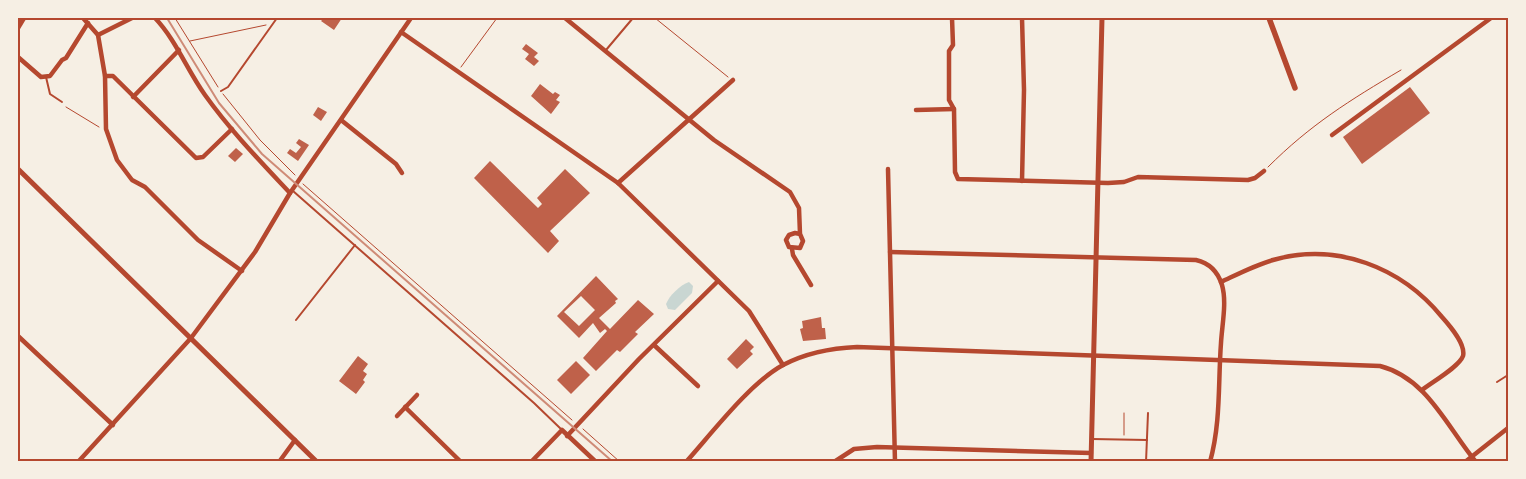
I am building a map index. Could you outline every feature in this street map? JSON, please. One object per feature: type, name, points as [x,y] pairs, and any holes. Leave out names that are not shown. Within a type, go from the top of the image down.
[{"type":"main road","points":[[1269,18],[1294,88]]},
{"type":"street","points":[[18,28],[24,18]]},
{"type":"street","points":[[83,18],[98,36],[105,76],[106,129],[114,154],[132,180],[145,187],[198,240],[242,271]]},
{"type":"street","points":[[98,36],[132,18]]},
{"type":"street","points":[[155,18],[179,50],[203,93],[246,147],[291,192]]},
{"type":"street","points":[[78,462],[191,338],[242,271],[262,243],[299,180],[411,18]]},
{"type":"street","points":[[565,18],[731,153],[790,192],[799,208],[800,234],[803,238],[802,245],[796,250],[792,249]]},
{"type":"street","points":[[952,18],[952,45],[949,51],[950,100],[954,109],[956,178],[980,181],[1098,182],[1124,182],[1138,177],[1248,180],[1255,178],[1264,171]]},
{"type":"street","points":[[1022,18],[1024,90],[1022,181]]},
{"type":"street","points":[[1091,462],[1102,18]]},
{"type":"street","points":[[1332,135],[1491,18]]},
{"type":"street","points":[[18,57],[41,77],[50,76],[62,60],[66,58],[88,23]]},
{"type":"street","points":[[401,32],[458,70],[618,184],[749,311],[783,365]]},
{"type":"street","points":[[133,97],[179,50]]},
{"type":"street","points":[[105,76],[113,76],[196,158],[203,157],[232,129]]},
{"type":"street","points":[[618,184],[733,80]]},
{"type":"street","points":[[916,110],[954,109]]},
{"type":"street","points":[[342,120],[396,164],[402,172]]},
{"type":"street","points":[[18,169],[318,462]]},
{"type":"street","points":[[888,169],[895,462]]},
{"type":"street","points":[[800,234],[792,233],[787,237],[787,244],[792,249],[792,255],[811,285]]},
{"type":"street","points":[[890,252],[1196,260],[1213,268],[1221,282],[1223,299],[1217,433],[1210,462]]},
{"type":"street","points":[[1221,282],[1269,261],[1304,254],[1345,256],[1389,272],[1413,288],[1429,302],[1447,323],[1462,347],[1462,357],[1458,364],[1422,390]]},
{"type":"street","points":[[567,436],[718,281]]},
{"type":"street","points":[[18,336],[113,424]]},
{"type":"street","points":[[654,345],[698,386]]},
{"type":"street","points":[[686,462],[760,382],[783,365],[826,350],[849,347],[1380,366],[1395,370],[1422,390],[1476,462]]},
{"type":"street","points":[[397,416],[417,395]]},
{"type":"street","points":[[405,407],[461,462]]},
{"type":"street","points":[[1465,462],[1508,428]]},
{"type":"street","points":[[531,462],[562,430],[596,462]]},
{"type":"street","points":[[279,462],[295,440]]},
{"type":"street","points":[[834,462],[847,452],[860,448],[895,447],[1091,452]]},
{"type":"lane","points":[[221,91],[228,87],[277,18]]},
{"type":"lane","points":[[606,50],[633,18]]},
{"type":"lane","points":[[46,77],[50,94],[62,102]]},
{"type":"lane","points":[[291,192],[355,245],[562,430]]},
{"type":"lane","points":[[296,320],[355,245]]},
{"type":"lane","points":[[1497,382],[1508,375]]},
{"type":"lane","points":[[1146,462],[1148,414]]},
{"type":"lane","points":[[1092,440],[1147,440]]},
{"type":"path","points":[[175,18],[221,91],[260,140],[299,180],[620,462]]},
{"type":"path","points":[[458,70],[497,18]]},
{"type":"path","points":[[655,18],[733,80]]},
{"type":"path","points":[[189,41],[272,24]]},
{"type":"path","points":[[1264,171],[1304,133],[1321,120],[1401,70]]},
{"type":"path","points":[[66,107],[99,128],[106,129]]},
{"type":"path","points":[[1124,414],[1124,440]]},
{"type":"shaded area","points":[[689,282],[693,286],[692,293],[675,310],[668,309],[666,304],[670,298],[679,288]]},
{"type":"building","points":[[342,18],[334,30],[321,21],[323,19]]},
{"type":"building","points":[[526,44],[538,53],[534,57],[539,61],[534,66],[525,59],[529,54],[522,49]]},
{"type":"building","points":[[540,84],[553,94],[555,92],[560,95],[556,100],[560,102],[551,114],[531,96]]},
{"type":"building","points":[[1410,87],[1430,113],[1362,164],[1343,137]]},
{"type":"building","points":[[318,107],[327,112],[321,121],[313,115]]},
{"type":"building","points":[[299,139],[309,145],[298,161],[287,153],[290,149],[296,153],[301,147],[296,143]]},
{"type":"building","points":[[236,148],[243,154],[235,162],[228,156]]},
{"type":"building","points":[[490,161],[538,208],[542,204],[537,198],[565,169],[590,193],[550,231],[559,241],[548,253],[474,178]]},
{"type":"building","points":[[596,276],[618,299],[599,318],[610,329],[638,300],[654,314],[635,332],[638,334],[620,352],[617,350],[596,371],[583,358],[607,331],[605,329],[600,333],[593,323],[579,338],[557,316]],"holes":[[[581,296],[595,310],[579,326],[564,312]]]},
{"type":"building","points":[[821,317],[826,339],[803,341],[800,329],[803,328],[802,321]]},
{"type":"building","points":[[746,339],[754,347],[750,351],[753,354],[737,369],[727,359]]},
{"type":"building","points":[[358,356],[368,364],[363,371],[367,374],[363,380],[365,382],[356,394],[339,381]]},
{"type":"building","points":[[576,361],[590,375],[571,394],[557,380]]},
{"type":"railway","points":[[167,18],[219,103],[262,154],[613,462]]}]
